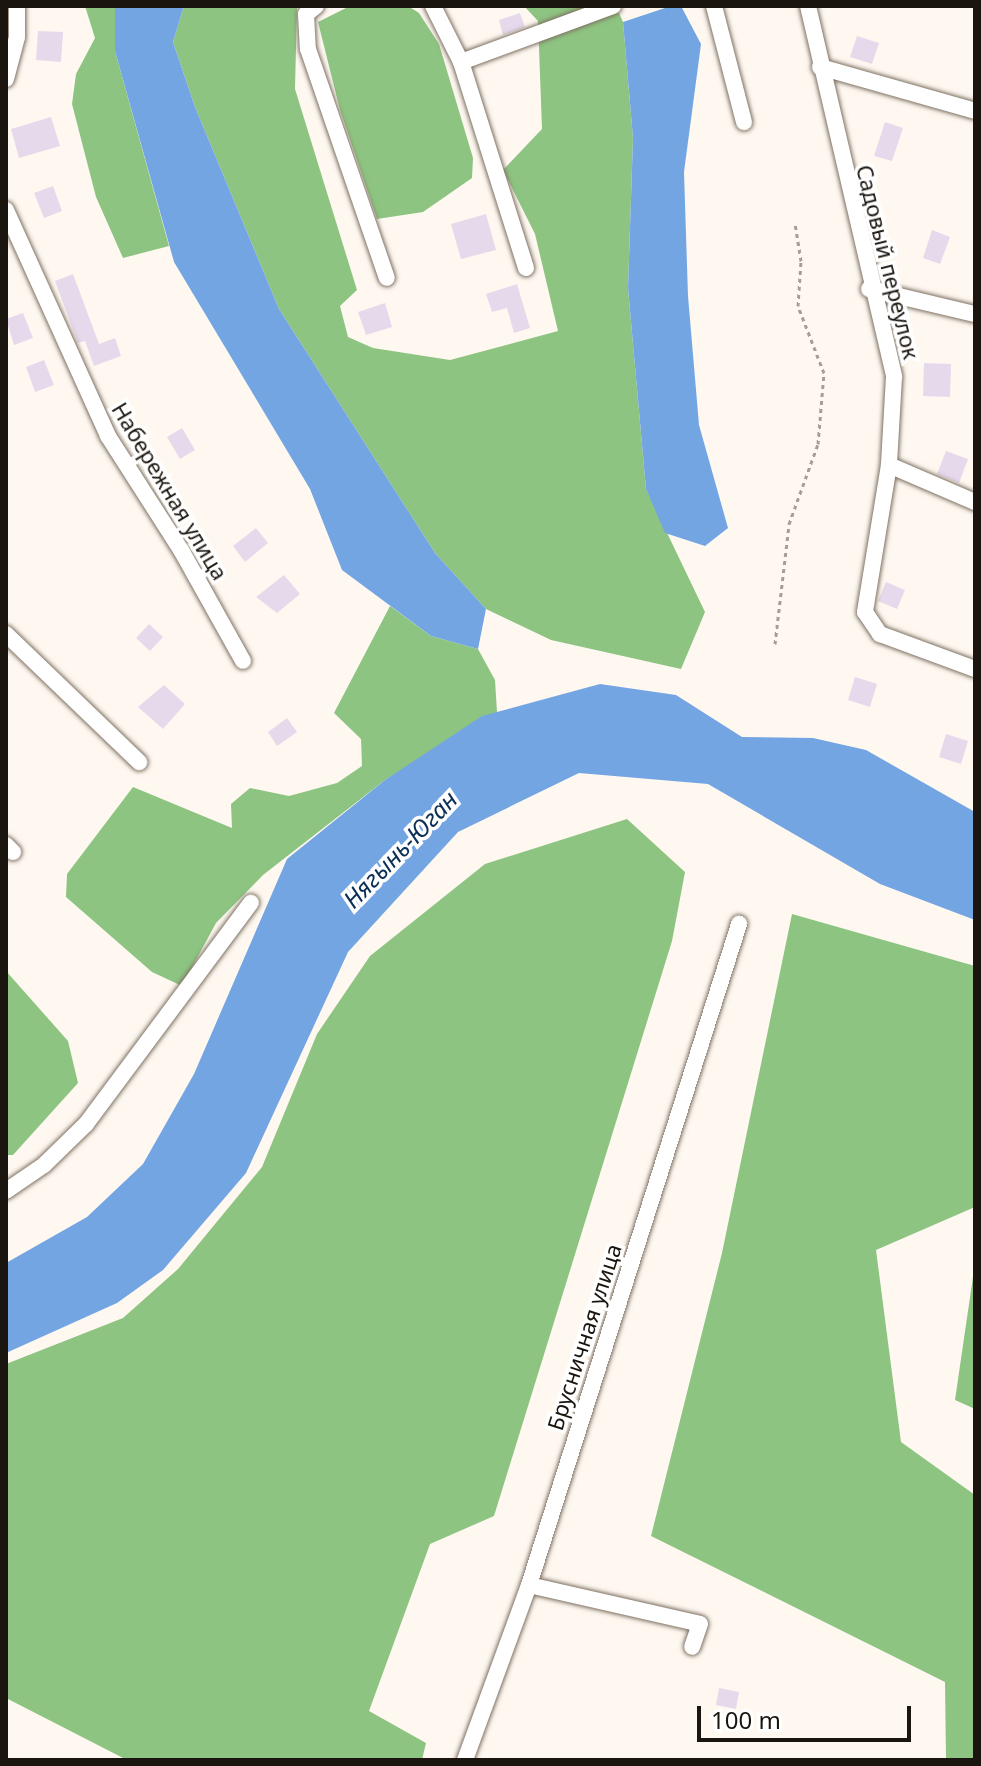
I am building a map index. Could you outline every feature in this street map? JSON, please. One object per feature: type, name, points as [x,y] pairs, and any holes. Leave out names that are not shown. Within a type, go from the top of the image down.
[{"type":"street","points":[[6,79],[17,37],[17,6]]},
{"type":"street","points":[[316,6],[306,14],[308,49],[387,278]]},
{"type":"street","points":[[433,6],[461,62],[526,268]]},
{"type":"street","points":[[461,62],[613,6]]},
{"type":"street","points":[[714,6],[744,122]]},
{"type":"street","name":"Садовый переулок","points":[[808,6],[869,289],[894,377],[889,465],[865,612],[870,625],[880,634],[975,669]]},
{"type":"street","points":[[820,67],[975,111]]},
{"type":"street","name":"Набережная улица","points":[[6,210],[108,436],[181,550],[243,661]]},
{"type":"street","points":[[869,289],[975,314]]},
{"type":"street","points":[[889,465],[975,502]]},
{"type":"street","points":[[6,634],[139,762]]},
{"type":"street","points":[[6,1191],[44,1165],[86,1124],[251,903]]},
{"type":"street","name":"Брусничная улица","points":[[465,1760],[529,1585],[739,924]]},
{"type":"street","points":[[529,1585],[700,1624],[692,1647]]},
{"type":"path","points":[[775,644],[789,524],[818,444],[824,373],[798,306],[801,261],[795,223]]},
{"type":"green space","points":[[85,6],[115,6],[115,51],[169,246],[123,258],[96,197],[72,104],[76,74],[95,38]]},
{"type":"green space","points":[[184,6],[297,6],[295,89],[357,290],[340,306],[348,337],[373,348],[450,360],[558,331],[535,234],[503,170],[542,129],[538,21],[524,6],[616,6],[623,22],[633,138],[628,288],[646,489],[705,612],[681,669],[551,640],[486,609],[435,553],[279,309],[195,107],[173,42]]},
{"type":"green space","points":[[350,6],[408,6],[419,13],[439,44],[473,158],[472,178],[423,212],[377,219],[340,110],[318,22]]},
{"type":"green space","points":[[390,606],[431,636],[478,649],[495,680],[497,712],[385,780],[263,875],[216,923],[182,986],[152,972],[66,897],[67,874],[133,787],[232,828],[231,804],[250,788],[289,796],[337,783],[362,766],[361,739],[334,713]]},
{"type":"green space","points":[[627,819],[685,872],[672,941],[494,1516],[430,1544],[369,1711],[426,1743],[422,1760],[127,1760],[6,1698],[6,1364],[123,1318],[178,1269],[262,1167],[317,1034],[370,956],[485,864]]},
{"type":"green space","points":[[792,914],[975,966],[975,1207],[876,1250],[901,1442],[975,1495],[975,1760],[946,1760],[945,1682],[651,1536],[722,1253]]},
{"type":"green space","points":[[6,971],[68,1041],[78,1083],[13,1155],[6,1155]]},
{"type":"green space","points":[[975,1263],[975,1409],[955,1400]]},
{"type":"water","points":[[115,6],[184,6],[173,42],[195,107],[279,309],[435,553],[486,609],[478,649],[431,636],[342,570],[310,489],[174,262],[115,51]]},
{"type":"water","points":[[671,6],[681,6],[701,44],[684,172],[688,296],[699,425],[728,528],[705,546],[665,533],[646,489],[628,288],[633,138],[623,22]]},
{"type":"water","name":"Нягынь-Юган","points":[[600,684],[676,695],[742,737],[813,738],[866,750],[975,812],[975,920],[880,884],[708,784],[579,773],[458,832],[348,952],[246,1173],[163,1270],[117,1303],[6,1353],[6,1263],[87,1217],[143,1164],[194,1074],[287,859],[385,780],[482,716]]},
{"type":"building","points":[[520,13],[525,27],[503,35],[499,20]]},
{"type":"building","points":[[38,31],[63,32],[61,62],[36,60]]},
{"type":"building","points":[[857,36],[879,43],[872,64],[850,57]]},
{"type":"building","points":[[51,117],[60,146],[19,158],[11,129]]},
{"type":"building","points":[[885,122],[903,128],[892,161],[874,156]]},
{"type":"building","points":[[53,186],[62,211],[44,218],[34,193]]},
{"type":"building","points":[[486,214],[496,250],[461,259],[451,224]]},
{"type":"building","points":[[932,230],[950,237],[940,264],[923,258]]},
{"type":"building","points":[[73,274],[99,344],[115,338],[121,356],[94,366],[85,341],[78,343],[55,281]]},
{"type":"building","points":[[517,284],[530,328],[514,333],[507,308],[492,312],[486,294]]},
{"type":"building","points":[[385,303],[392,327],[366,335],[358,312]]},
{"type":"building","points":[[23,313],[33,338],[14,345],[6,319]]},
{"type":"building","points":[[44,360],[54,385],[35,392],[26,367]]},
{"type":"building","points":[[924,363],[951,364],[950,397],[923,396]]},
{"type":"building","points":[[182,428],[195,450],[180,459],[167,437]]},
{"type":"building","points":[[946,451],[968,459],[959,483],[937,474]]},
{"type":"building","points":[[256,528],[268,543],[245,562],[233,546]]},
{"type":"building","points":[[284,575],[300,594],[277,613],[256,597]]},
{"type":"building","points":[[886,582],[905,590],[897,609],[878,601]]},
{"type":"building","points":[[149,624],[163,637],[150,651],[136,638]]},
{"type":"building","points":[[855,677],[877,684],[870,707],[848,700]]},
{"type":"building","points":[[164,685],[185,704],[163,729],[138,707]]},
{"type":"building","points":[[287,718],[297,732],[277,746],[268,732]]},
{"type":"building","points":[[946,734],[968,741],[961,764],[939,757]]},
{"type":"building","points":[[719,1688],[739,1692],[736,1709],[716,1705]]}]
